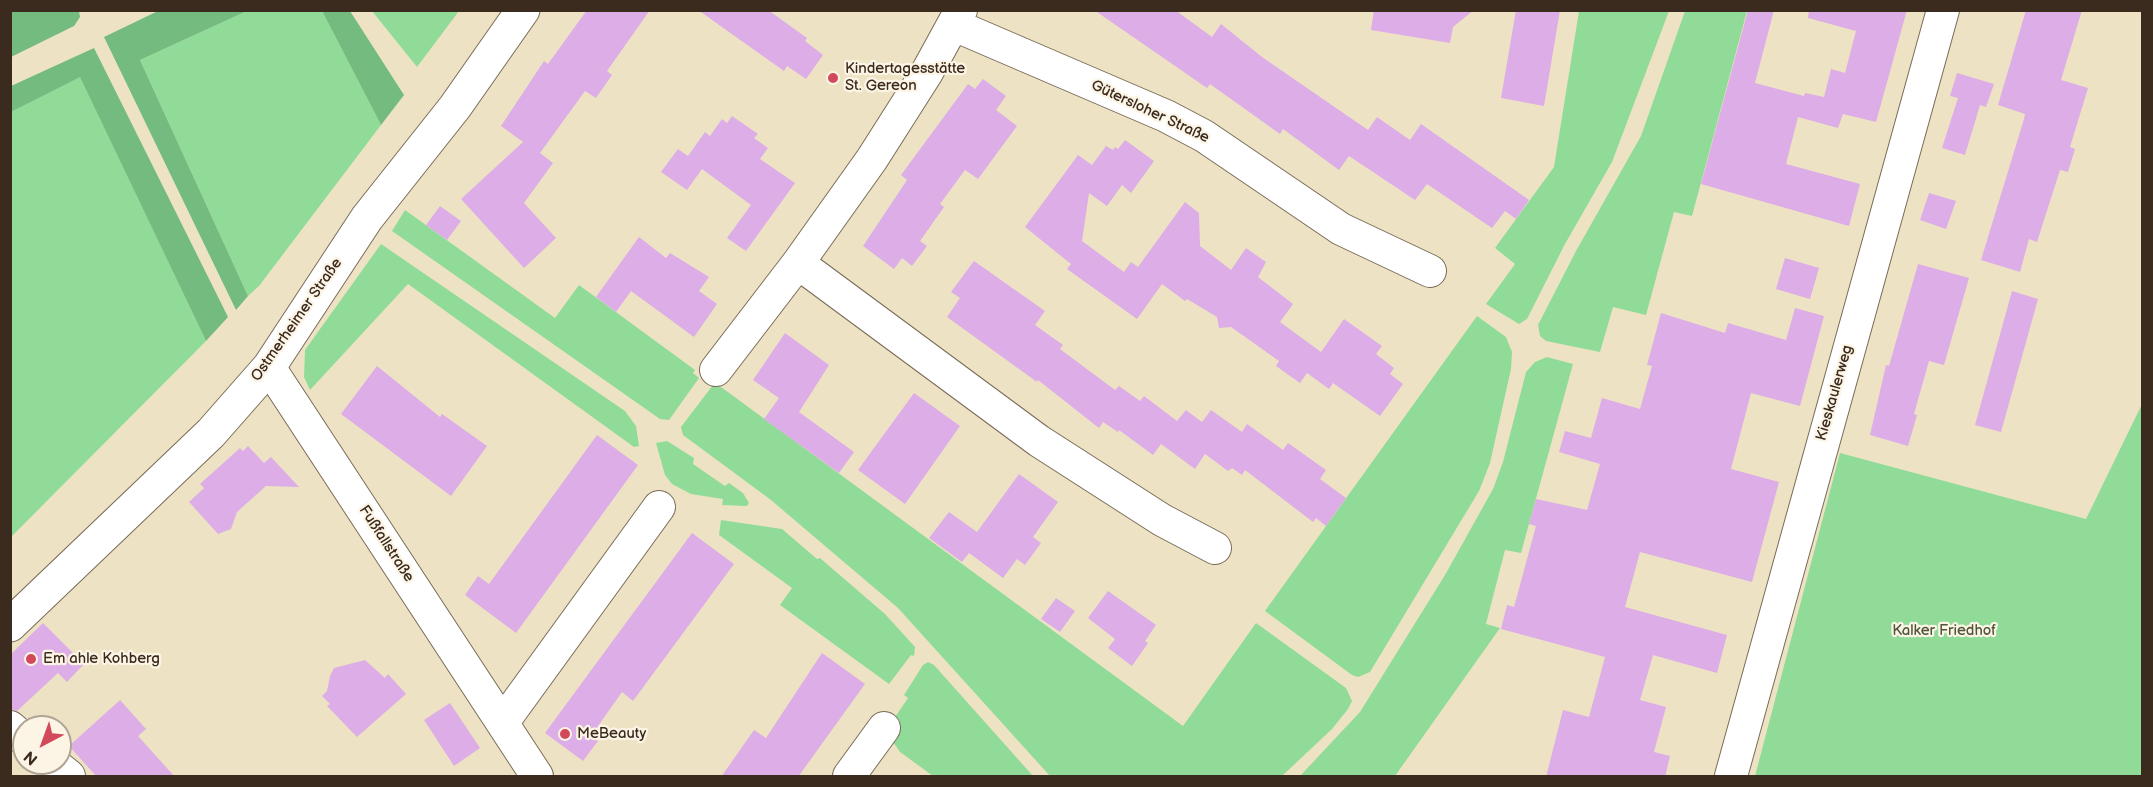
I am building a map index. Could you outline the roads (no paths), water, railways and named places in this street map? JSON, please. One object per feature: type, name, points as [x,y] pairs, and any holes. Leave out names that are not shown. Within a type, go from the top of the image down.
[{"type":"street","name":"Ostmerheimer Straße","points":[[10,625],[211,433],[269,367],[367,218],[454,107],[524,10]]},
{"type":"street","name":"Kieskaulerweg","points":[[1731,777],[1943,10]]},
{"type":"street","name":"Gütersloher Straße","points":[[716,370],[798,263],[872,159],[957,18],[1204,136],[1341,229],[1430,271]]},
{"type":"street","points":[[798,263],[1039,441],[1162,520],[1215,548]]},
{"type":"street","name":"Fußfallstraße","points":[[269,367],[537,777]]},
{"type":"street","points":[[503,722],[659,507]]},
{"type":"street","points":[[849,777],[885,728]]},
{"type":"place","name":"Kindertagesstätte St. Gereon","points":[[833,78]]},
{"type":"place","name":"Em ahle Kohberg","points":[[31,659]]},
{"type":"place","name":"MeBeauty","points":[[565,734]]},
{"type":"park label","name":"Kalker Friedhof","points":[[1944,631]]}]
